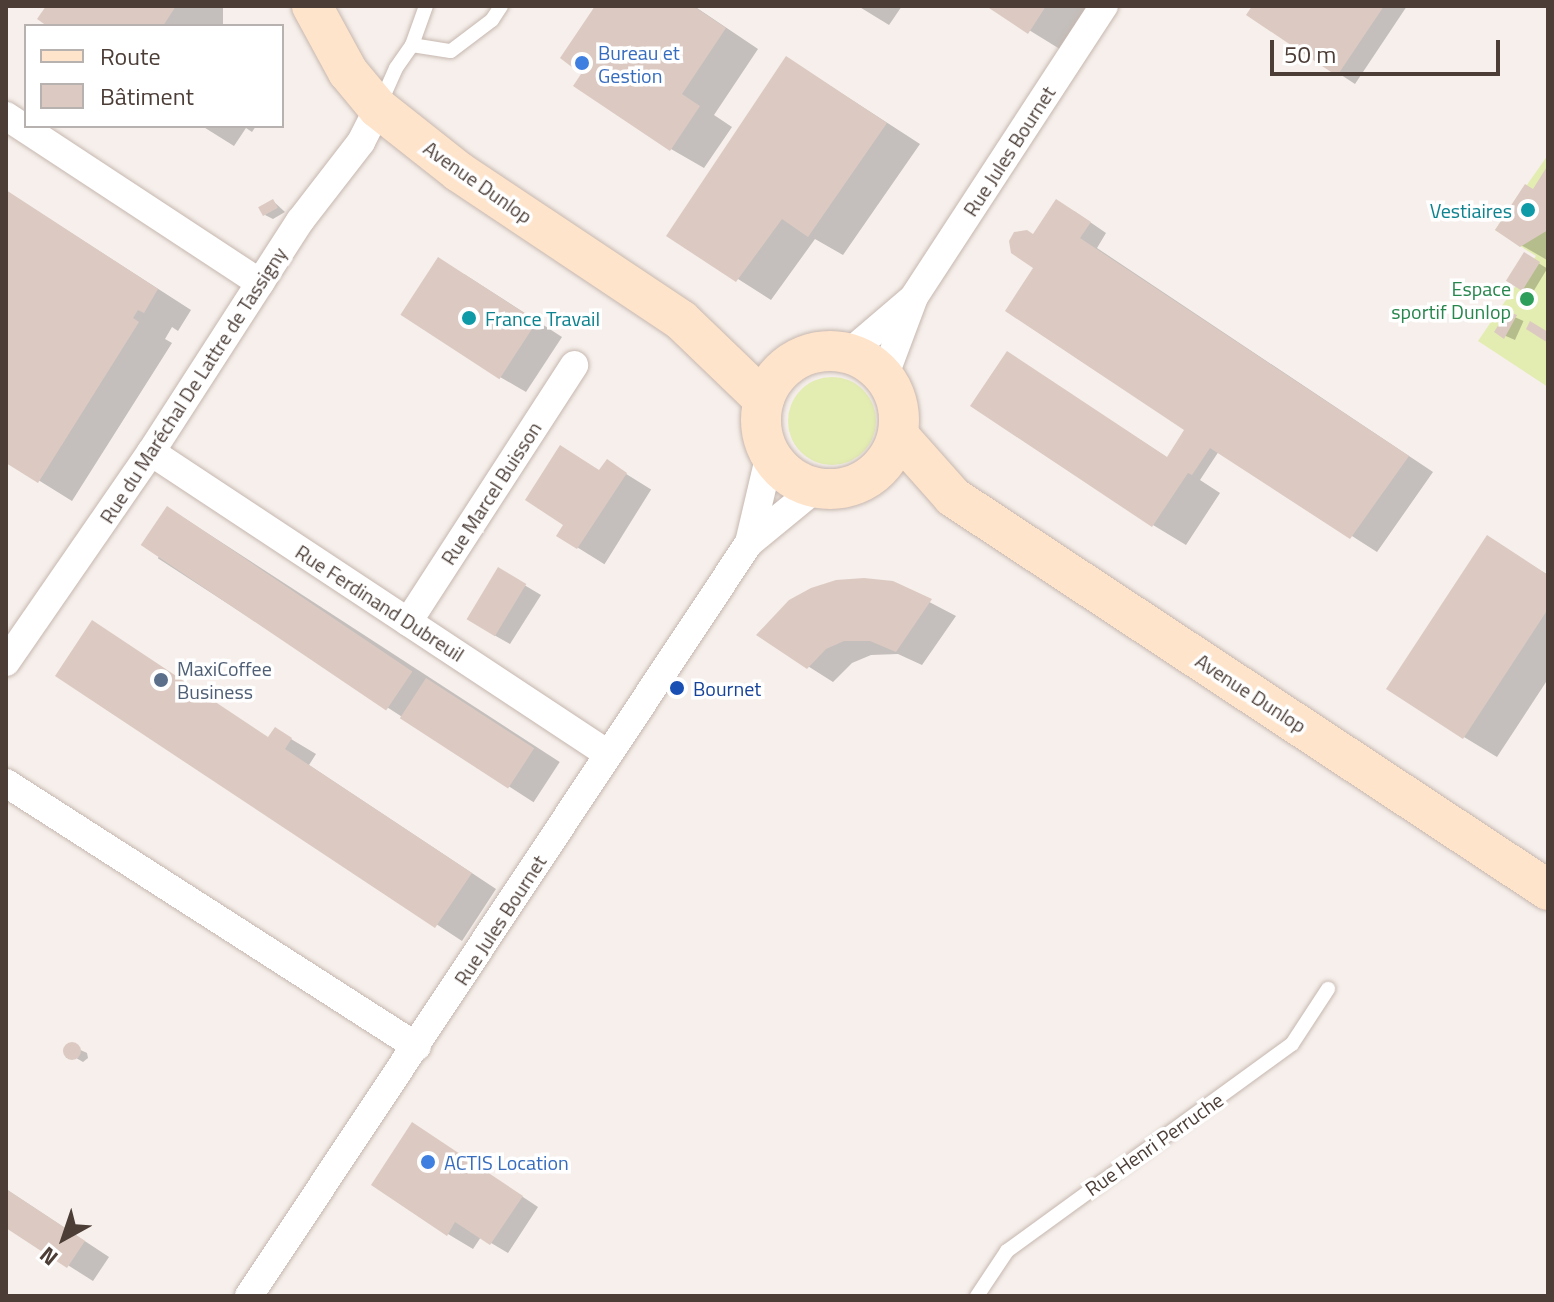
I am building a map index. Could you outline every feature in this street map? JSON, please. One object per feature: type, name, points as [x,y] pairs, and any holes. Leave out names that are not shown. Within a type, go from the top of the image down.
[{"type":"street","name":"Avenue Dunlop","points":[[312,6],[348,72],[378,108],[459,172],[681,320],[764,400]]},
{"type":"street","name":"Rue Jules Bournet","points":[[884,377],[914,297],[1104,6]]},
{"type":"street","name":"Rue du Maréchal De Lattre de Tassigny","points":[[6,662],[151,452],[327,183],[361,142],[378,108]]},
{"type":"street","points":[[6,116],[24,128]]},
{"type":"street","points":[[24,128],[260,283]]},
{"type":"street","name":"Rue Jules Bournet","points":[[849,353],[914,297]]},
{"type":"street","name":"Avenue Dunlop","points":[[681,320],[789,364]]},
{"type":"street","points":[[828,351],[849,353],[868,363],[884,377],[897,405],[898,435],[881,467],[866,479],[842,488],[816,488],[782,470],[770,454],[761,419],[764,400],[773,380],[789,364],[808,354],[828,351]]},
{"type":"street","name":"Rue Marcel Buisson","points":[[408,622],[574,365]]},
{"type":"street","name":"Avenue Dunlop","points":[[898,435],[953,497],[1548,890]]},
{"type":"street","name":"Rue Ferdinand Dubreuil","points":[[151,452],[608,754]]},
{"type":"street","name":"Rue Jules Bournet","points":[[749,543],[770,454]]},
{"type":"street","name":"Avenue Dunlop","points":[[866,479],[953,497]]},
{"type":"street","name":"Rue Jules Bournet","points":[[249,1296],[749,543],[816,488]]},
{"type":"street","points":[[6,783],[417,1047]]},
{"type":"lane","points":[[378,108],[396,68],[412,45],[426,6]]},
{"type":"lane","points":[[412,45],[451,51],[492,20],[501,6]]},
{"type":"lane","name":"Rue Henri Perruche","points":[[977,1296],[1007,1251],[1292,1044],[1328,989]]},
{"type":"green space","name":"Espace sportif Dunlop","points":[[1548,155],[1548,387],[1478,341],[1536,256],[1495,230]]},
{"type":"green space","points":[[832,377],[849,380],[863,390],[873,404],[876,421],[873,438],[863,452],[849,462],[832,465],[815,462],[801,452],[791,438],[788,421],[791,404],[801,390],[815,380]]},
{"type":"building","points":[[46,6],[176,6],[164,24],[44,24],[37,19]]},
{"type":"building","points":[[595,6],[693,6],[726,28],[682,94],[700,106],[670,151],[573,86],[581,74],[560,58]]},
{"type":"building","points":[[986,6],[1046,6],[1028,34]]},
{"type":"building","points":[[1252,6],[1384,6],[1337,76],[1246,15]]},
{"type":"building","points":[[786,56],[887,123],[808,237],[782,219],[736,282],[666,236]]},
{"type":"building","name":"Vestiaires","points":[[1548,165],[1548,230],[1520,247],[1495,230],[1525,184],[1533,189]]},
{"type":"building","points":[[6,190],[158,289],[144,313],[138,310],[133,318],[139,322],[38,483],[6,463]]},
{"type":"building","points":[[273,199],[278,208],[263,216],[258,207]]},
{"type":"building","points":[[1056,199],[1091,222],[1080,238],[1409,456],[1350,539],[1210,448],[1192,475],[1188,473],[1152,527],[970,406],[1007,351],[1167,457],[1184,430],[1005,311],[1033,268],[1011,253],[1009,241],[1014,232],[1027,230],[1033,234]]},
{"type":"building","points":[[1524,252],[1540,262],[1522,291],[1506,281]]},
{"type":"building","name":"France Travail","points":[[438,257],[537,321],[499,379],[400,315]]},
{"type":"building","points":[[1507,311],[1517,315],[1504,339],[1494,332]]},
{"type":"building","points":[[1530,321],[1548,332],[1548,343],[1526,329]]},
{"type":"building","points":[[560,445],[599,470],[607,459],[627,473],[577,549],[556,536],[563,525],[525,500]]},
{"type":"building","points":[[167,506],[412,672],[386,710],[141,545]]},
{"type":"building","points":[[1487,535],[1548,575],[1548,609],[1463,739],[1386,689]]},
{"type":"building","points":[[498,567],[526,584],[495,636],[467,619]]},
{"type":"building","points":[[864,578],[893,581],[932,599],[896,652],[870,641],[844,641],[826,649],[807,669],[756,635],[789,600],[811,588],[836,580]]},
{"type":"building","points":[[92,620],[268,737],[275,727],[292,738],[285,749],[472,873],[435,928],[55,676]]},
{"type":"building","points":[[426,678],[534,748],[508,789],[400,718]]},
{"type":"building","points":[[72,1042],[81,1051],[72,1060],[63,1051]]},
{"type":"building","points":[[412,1122],[523,1196],[490,1245],[455,1222],[447,1236],[371,1185]]},
{"type":"building","points":[[6,1189],[85,1241],[67,1268],[6,1228]]},
{"type":"place","name":"Bureau et Gestion","points":[[582,63]]},
{"type":"place","name":"Vestiaires","points":[[1528,210]]},
{"type":"place","name":"Espace sportif Dunlop","points":[[1527,299]]},
{"type":"place","name":"France Travail","points":[[469,318]]},
{"type":"place","name":"MaxiCoffee Business","points":[[161,680]]},
{"type":"place","name":"Bournet","points":[[677,688]]},
{"type":"place","name":"ACTIS Location","points":[[428,1162]]}]
